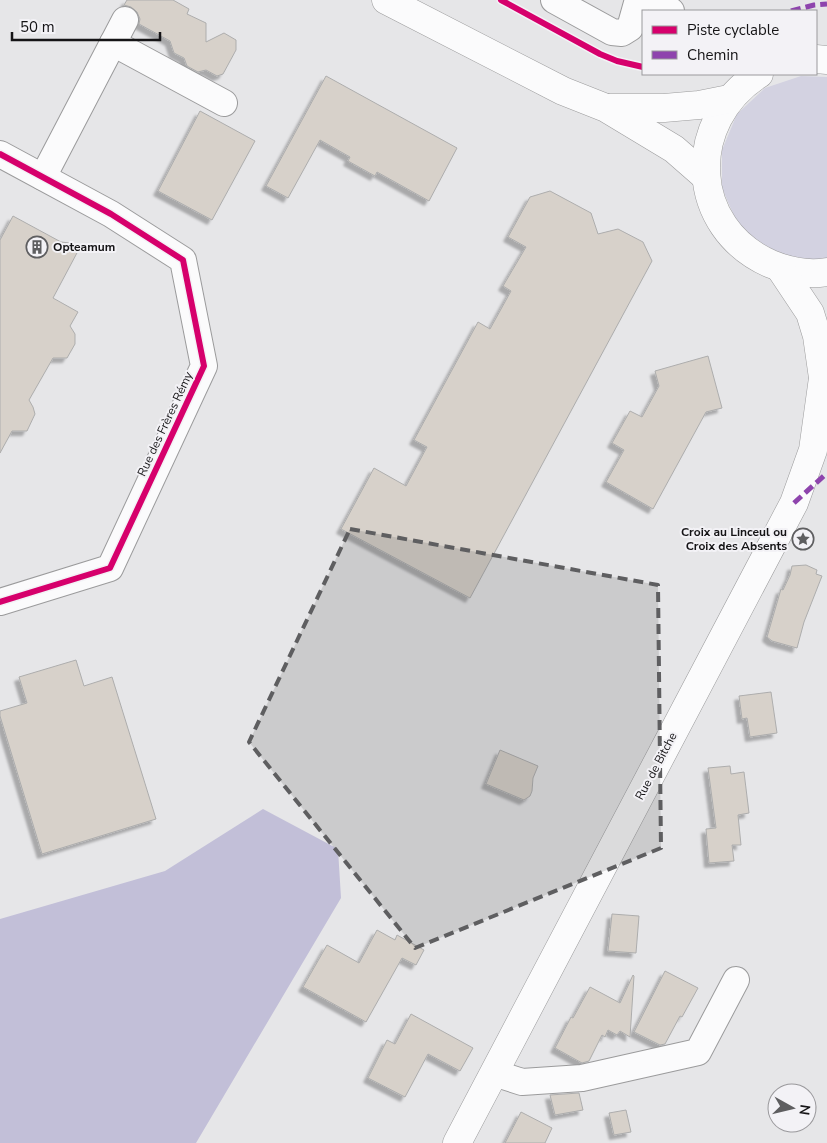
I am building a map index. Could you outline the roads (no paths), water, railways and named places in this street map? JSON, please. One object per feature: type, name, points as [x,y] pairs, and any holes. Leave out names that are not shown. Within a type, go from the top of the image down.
[{"type":"main road","points":[[386,0],[563,91],[606,108],[674,149],[706,177]]},
{"type":"main road","points":[[757,75],[746,82],[729,99],[718,116],[710,136],[706,156],[706,177],[713,204],[718,216],[730,234],[761,260],[780,268],[801,272],[827,272]]},
{"type":"main road","points":[[606,108],[664,108],[729,99]]},
{"type":"main road","name":"Rue de Bitche","points":[[457,1143],[794,503],[813,450],[825,371],[810,313],[780,268]]},
{"type":"street","points":[[554,0],[612,32],[622,33],[630,28],[639,1],[668,10]]},
{"type":"street","points":[[42,177],[125,20]]},
{"type":"street","points":[[113,43],[224,103]]},
{"type":"street","name":"Rue des Frères Rémy","points":[[0,154],[111,214],[183,260],[204,366],[110,568],[0,602]]},
{"type":"street","points":[[494,1073],[522,1082],[582,1078],[698,1052],[736,980]]},
{"type":"place","name":"Opteamum","points":[[37,247]]},
{"type":"place","name":"Croix au Linceul ou Croix des Absents","points":[[803,539]]}]
